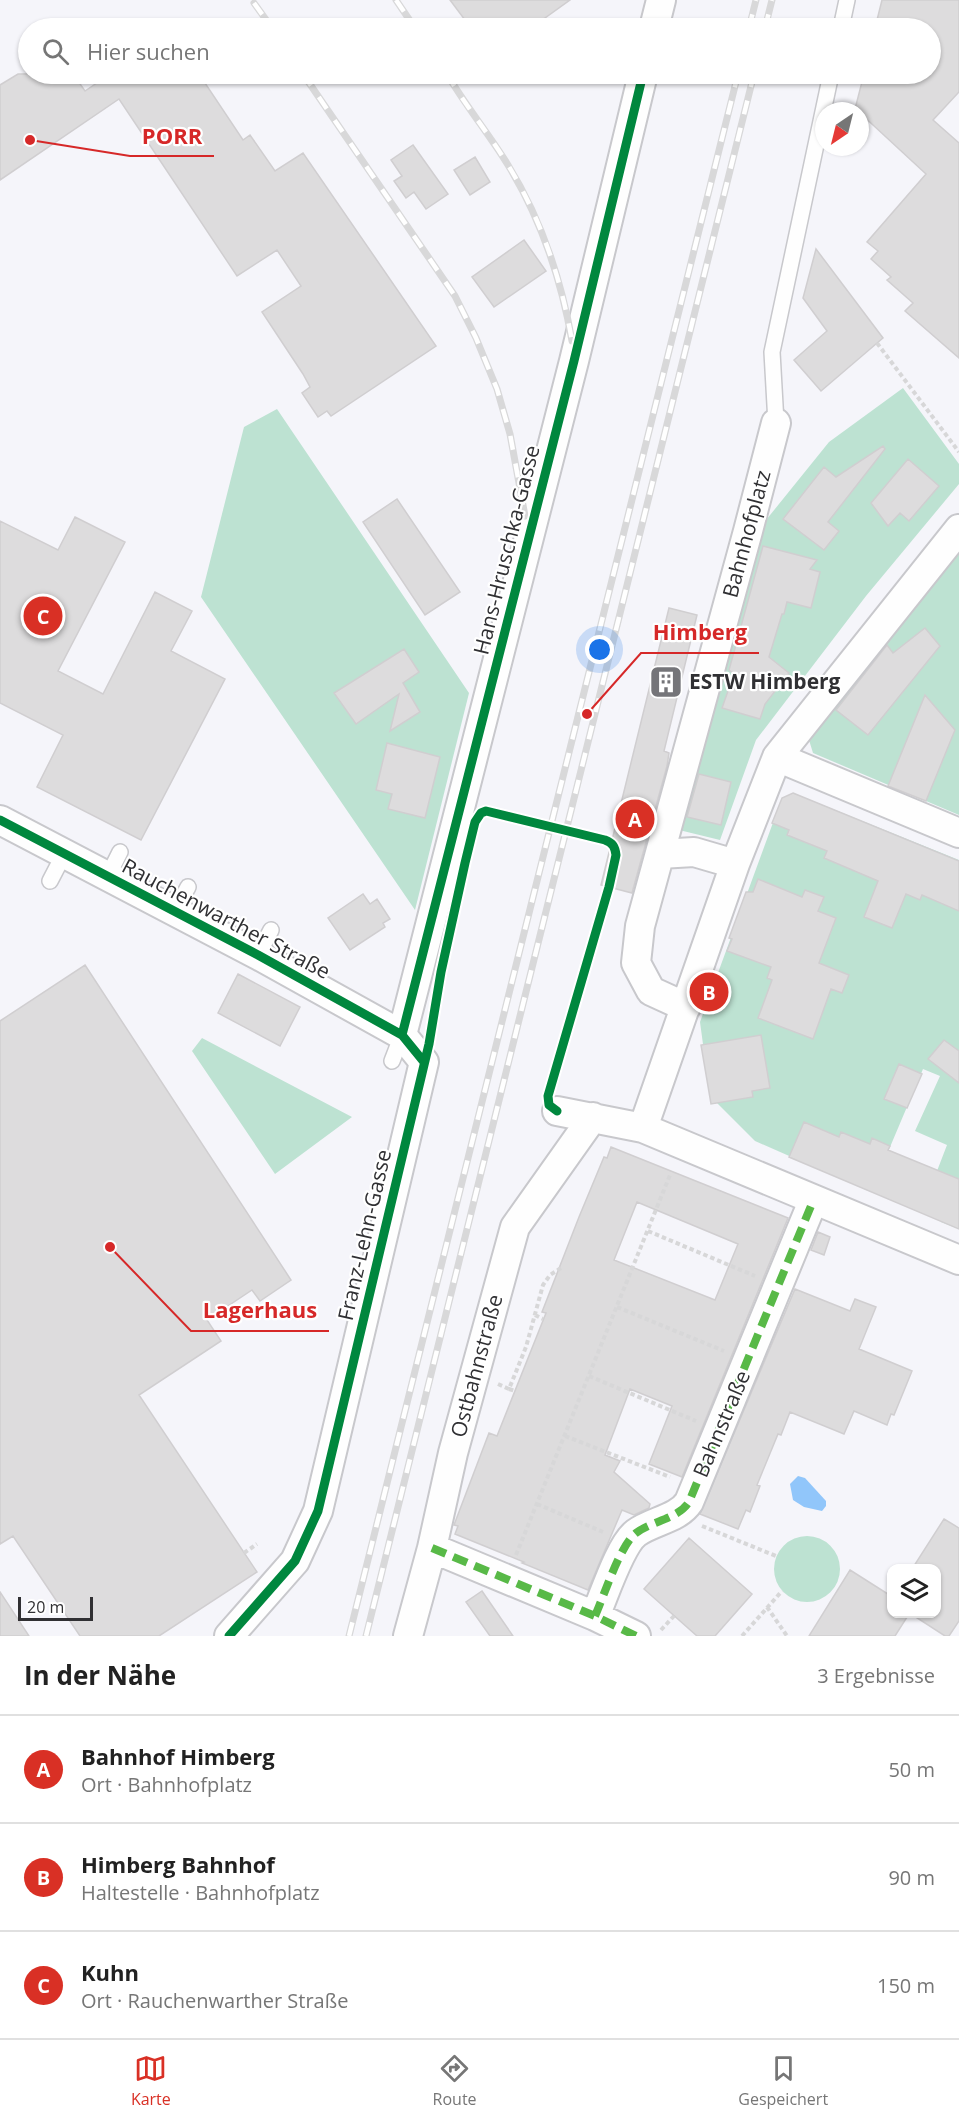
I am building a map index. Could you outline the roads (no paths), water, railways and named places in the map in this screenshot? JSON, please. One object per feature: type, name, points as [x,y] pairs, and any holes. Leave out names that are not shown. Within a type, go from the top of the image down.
[{"type":"street","points":[[656,18],[661,0]]},
{"type":"street","name":"Hans-Hruschka-Gasse","points":[[402,1035],[571,373],[642,84]]},
{"type":"street","name":"Bahnhofplatz","points":[[686,1007],[651,992],[636,963],[640,926],[776,423]]},
{"type":"street","points":[[643,1128],[735,864],[777,757],[959,529]]},
{"type":"street","points":[[777,757],[959,833]]},
{"type":"street","name":"Rauchenwarther Straße","points":[[0,820],[64,854],[114,864],[265,942],[402,1035],[424,1062]]},
{"type":"street","points":[[660,854],[694,852],[735,864]]},
{"type":"street","name":"Franz-Lehn-Gasse","points":[[229,1636],[295,1561],[318,1511],[424,1062]]},
{"type":"street","points":[[557,1111],[643,1128],[813,1201],[959,1260]]},
{"type":"street","name":"Ostbahnstraße","points":[[408,1636],[432,1548],[453,1453],[515,1227],[593,1117]]},
{"type":"street","name":"Bahnstraße","points":[[595,1616],[627,1542],[637,1532],[674,1515],[686,1506],[720,1431],[813,1201]]},
{"type":"street","points":[[432,1548],[595,1616],[647,1634]]},
{"type":"lane","points":[[843,18],[847,0]]},
{"type":"lane","points":[[776,423],[772,352],[829,84]]},
{"type":"lane","points":[[50,881],[64,854]]},
{"type":"lane","points":[[392,1061],[402,1035]]},
{"type":"water","points":[[798,1476],[805,1478],[826,1501],[826,1506],[822,1511],[804,1507],[793,1500],[790,1484]]},
{"type":"railway","points":[[396,0],[408,18]]},
{"type":"railway","points":[[752,18],[756,0]]},
{"type":"railway","points":[[768,18],[772,0]]},
{"type":"railway","points":[[254,3],[265,18]]},
{"type":"railway","points":[[310,84],[455,296],[476,338],[497,389],[510,434],[525,516]]},
{"type":"railway","points":[[453,84],[508,165],[530,206],[556,272],[572,341]]},
{"type":"railway","points":[[349,1636],[736,84]]},
{"type":"railway","points":[[366,1636],[752,84]]},
{"type":"place","name":"PORR","points":[[30,140]]},
{"type":"place","name":"Kuhn","points":[[43,616]]},
{"type":"place","name":"ESTW Himberg","points":[[666,682]]},
{"type":"place","name":"Himberg","points":[[587,714]]},
{"type":"place","name":"Bahnhof Himberg","points":[[635,819]]},
{"type":"place","name":"Himberg Bahnhof","points":[[709,992]]},
{"type":"place","name":"Lagerhaus","points":[[110,1247]]}]
